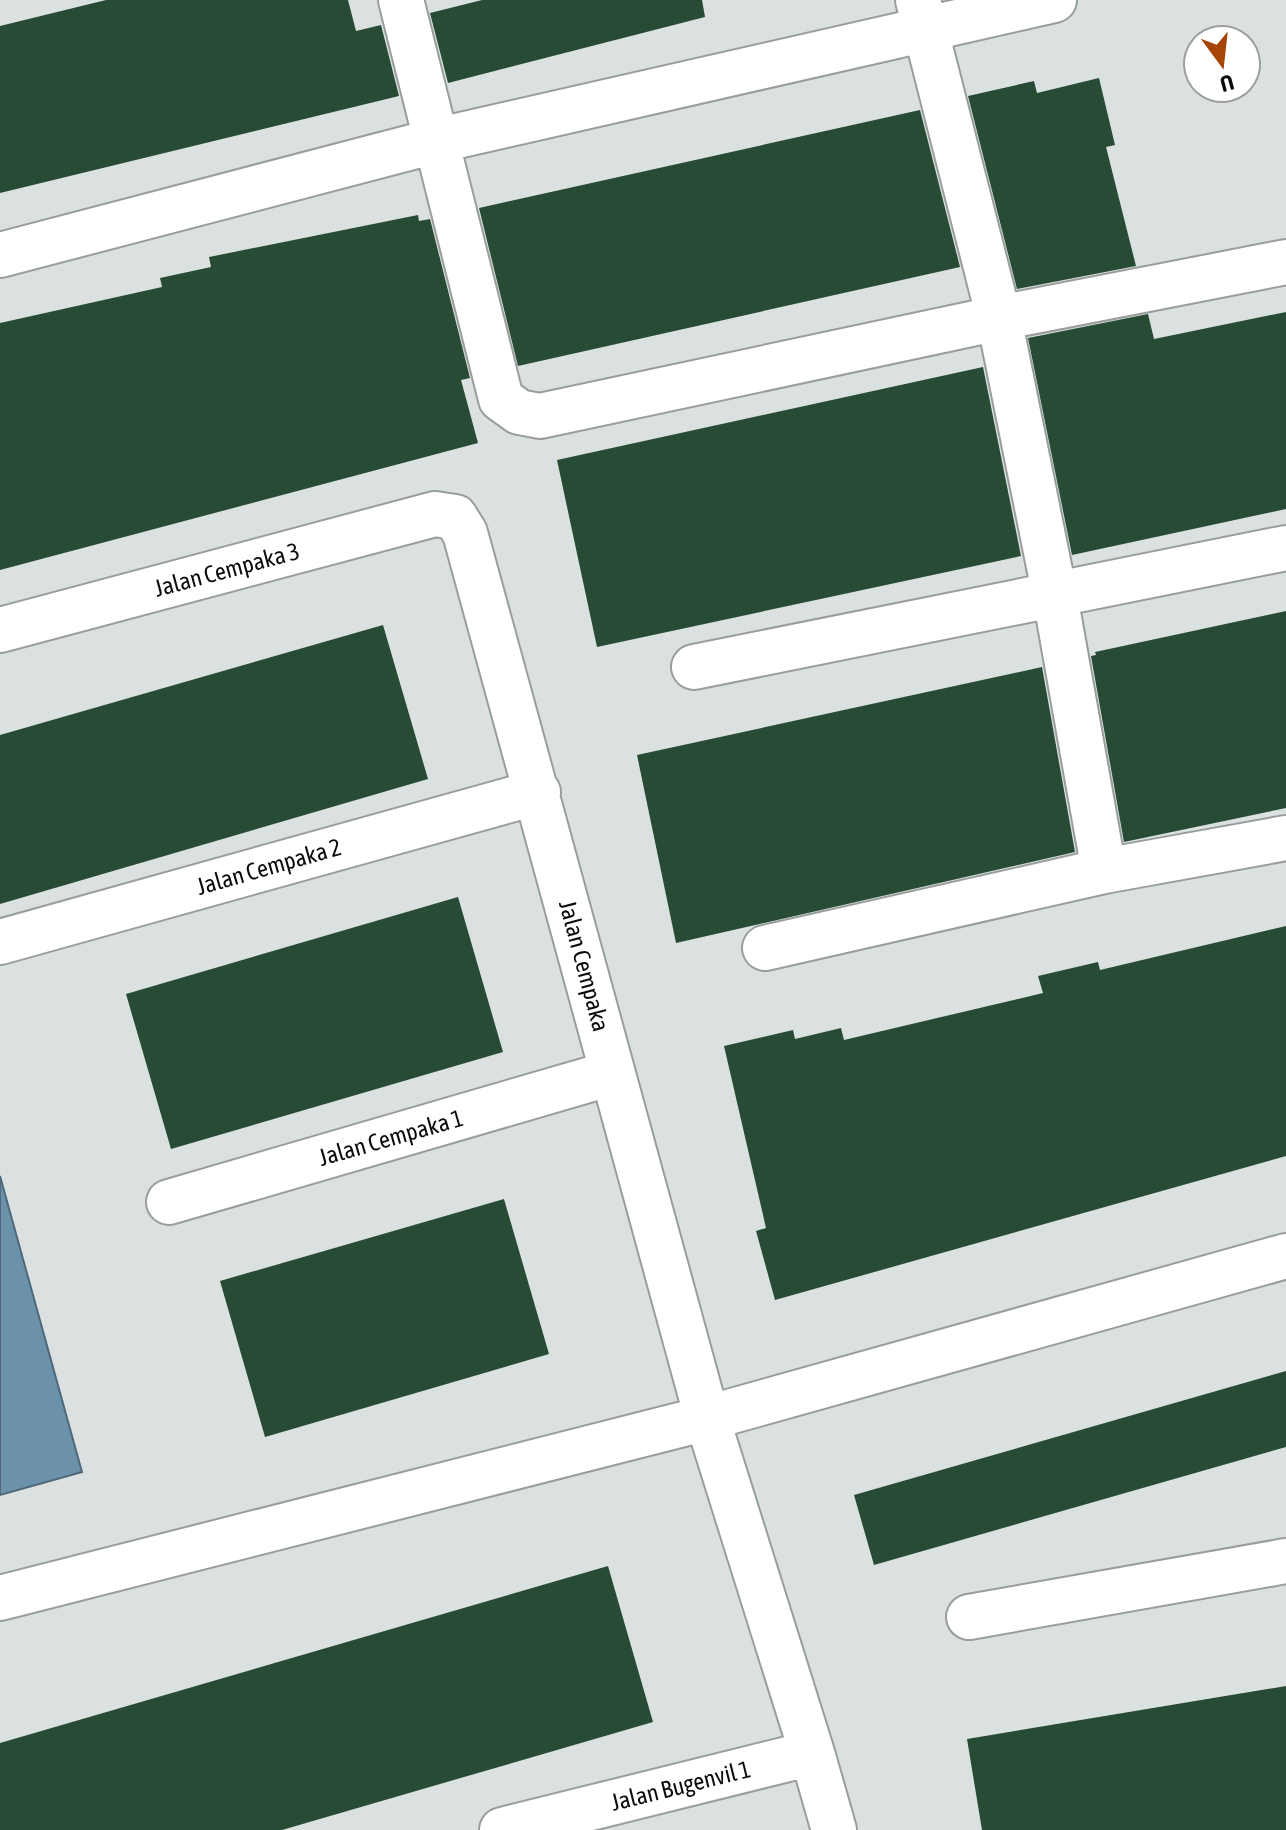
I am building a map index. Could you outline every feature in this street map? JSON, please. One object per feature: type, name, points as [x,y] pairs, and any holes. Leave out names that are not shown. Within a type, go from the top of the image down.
[{"type":"street","points":[[401,0],[501,399],[519,412],[540,416],[999,318],[1286,262]]},
{"type":"street","points":[[0,255],[922,14],[1054,0]]},
{"type":"street","points":[[922,14],[999,318],[1055,596],[1104,871]]},
{"type":"street","name":"Jalan Cempaka 3","points":[[0,630],[435,514],[455,517]]},
{"type":"street","name":"Jalan Cempaka","points":[[455,517],[465,533],[538,792],[707,1418],[834,1830]]},
{"type":"street","points":[[694,667],[1286,548]]},
{"type":"street","name":"Jalan Cempaka 2","points":[[0,942],[538,792]]},
{"type":"street","points":[[765,948],[1104,871],[1286,838]]},
{"type":"street","name":"Jalan Cempaka 1","points":[[169,1202],[612,1073]]},
{"type":"street","points":[[0,1598],[707,1418],[1286,1256]]},
{"type":"street","points":[[969,1617],[1286,1561]]},
{"type":"street","name":"Jalan Bugenvil 1","points":[[502,1830],[812,1753]]},
{"type":"water","points":[[0,1176],[82,1472],[0,1495]]},
{"type":"building","points":[[106,0],[348,0],[356,31],[381,25],[399,96],[0,193],[0,26]]},
{"type":"building","points":[[482,0],[702,0],[705,17],[448,83],[430,13]]},
{"type":"building","points":[[1099,78],[1115,145],[1106,147],[1136,266],[1017,289],[968,96],[1034,81],[1037,93]]},
{"type":"building","points":[[920,110],[960,267],[518,366],[479,208]]},
{"type":"building","points":[[418,215],[419,221],[430,219],[470,378],[461,380],[478,443],[0,570],[0,323],[162,287],[160,278],[211,267],[209,257]]},
{"type":"building","points":[[1286,312],[1286,509],[1072,555],[1028,338],[1148,314],[1154,339]]},
{"type":"building","points":[[983,367],[1021,556],[597,647],[557,460]]},
{"type":"building","points":[[1286,611],[1286,808],[1124,842],[1091,656],[1096,655],[1095,652]]},
{"type":"building","points":[[383,625],[428,779],[0,904],[0,735]]},
{"type":"building","points":[[1042,667],[1075,852],[676,943],[637,755]]},
{"type":"building","points":[[458,897],[503,1052],[171,1149],[126,994]]},
{"type":"building","points":[[1286,926],[1286,1156],[775,1300],[756,1231],[766,1228],[724,1046],[793,1030],[795,1039],[841,1028],[844,1040],[1043,993],[1038,976],[1098,962],[1100,970]]},
{"type":"building","points":[[504,1199],[549,1354],[265,1437],[220,1281]]},
{"type":"building","points":[[1286,1371],[1286,1447],[874,1565],[854,1495]]},
{"type":"building","points":[[608,1566],[653,1722],[282,1830],[0,1830],[0,1743]]},
{"type":"building","points":[[1286,1686],[1286,1830],[982,1830],[967,1739]]}]
